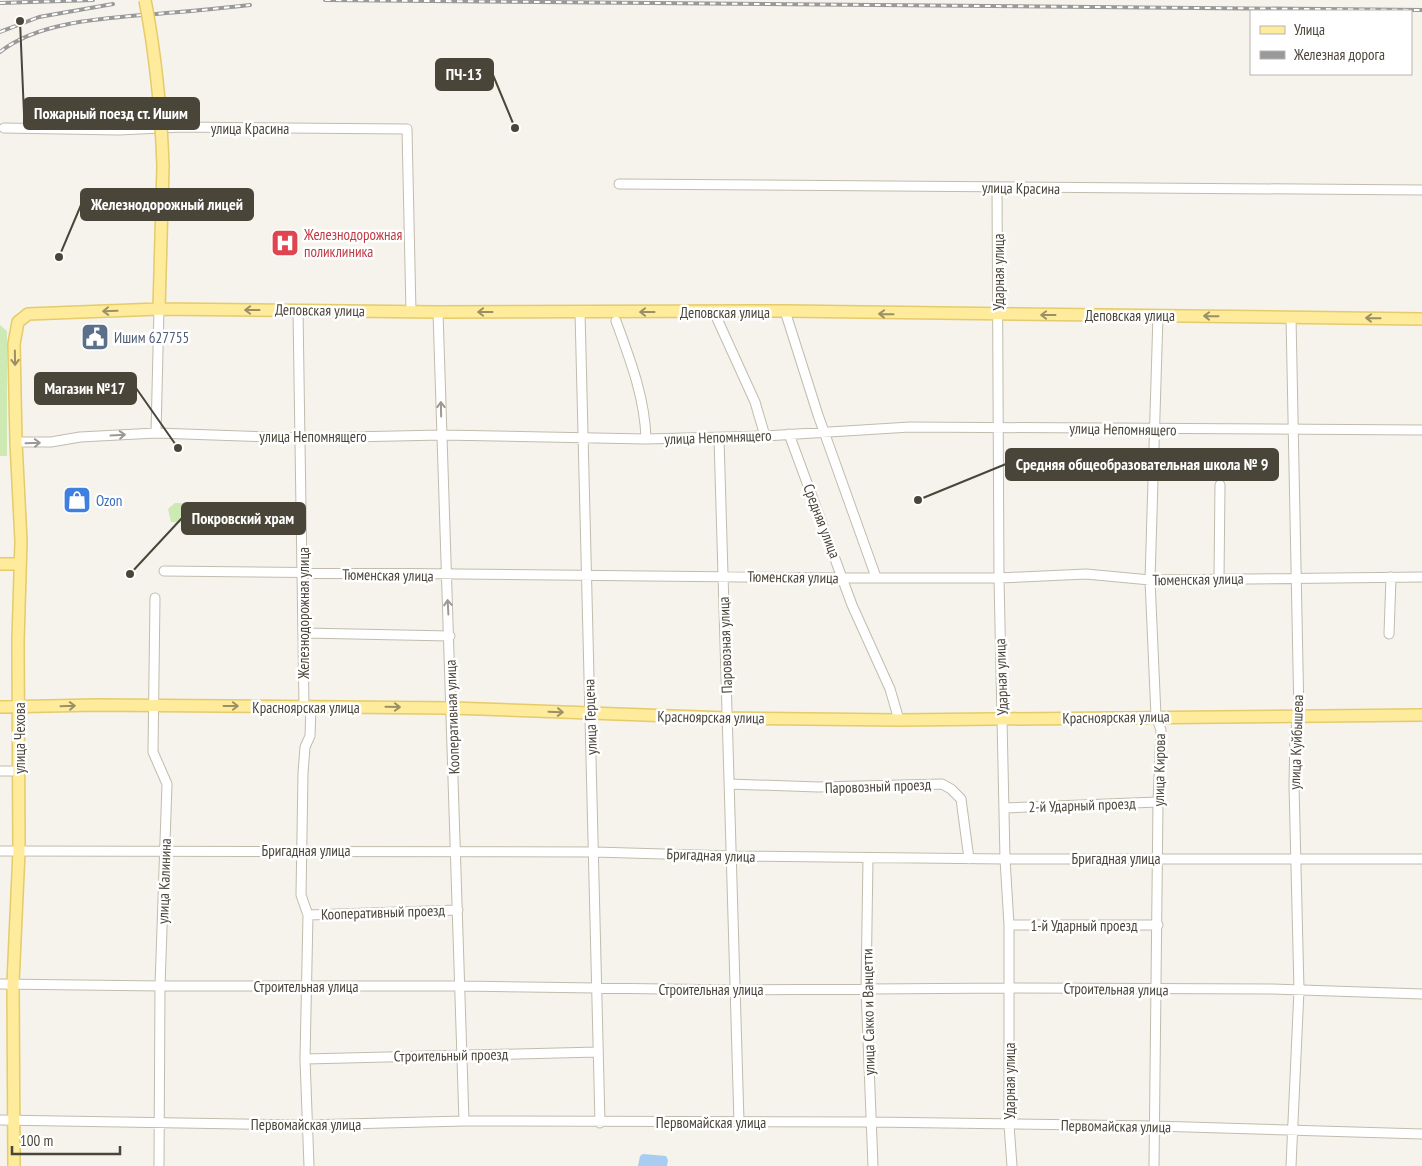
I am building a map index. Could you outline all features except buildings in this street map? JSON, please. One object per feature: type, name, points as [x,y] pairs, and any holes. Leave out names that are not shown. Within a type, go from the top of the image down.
[{"type":"main road","points":[[144,0],[155,50],[161,102],[162,166],[159,309]]},
{"type":"main road","name":"Деповская улица","points":[[28,314],[159,309],[411,312],[785,311],[1422,319]]},
{"type":"main road","name":"улица Чехова","points":[[14,1166],[13,983],[19,851],[19,564],[21,541],[14,344],[18,322],[28,314]]},
{"type":"main road","points":[[0,564],[19,564]]},
{"type":"main road","name":"Красноярская улица","points":[[0,707],[307,706],[452,708],[727,718],[899,720],[1156,716],[1422,716]]},
{"type":"street","name":"улица Красина","points":[[4,128],[119,130],[180,127],[407,128],[411,312]]},
{"type":"street","name":"улица Красина","points":[[619,184],[1422,190]]},
{"type":"street","name":"Ударная улица","points":[[997,187],[999,578],[1005,859],[1009,925],[1009,1124],[1012,1166]]},
{"type":"street","points":[[156,433],[159,309]]},
{"type":"street","name":"Железнодорожная улица","points":[[298,310],[304,633],[310,736],[305,747],[303,773],[301,894],[308,915],[305,1059],[309,1166]]},
{"type":"street","points":[[785,311],[798,355],[876,577]]},
{"type":"street","name":"Кооперативная улица","points":[[438,312],[446,576],[450,636],[464,1121]]},
{"type":"street","name":"улица Герцена","points":[[580,312],[585,577],[595,852],[596,988],[600,1122]]},
{"type":"street","points":[[714,312],[756,402],[765,436]]},
{"type":"street","name":"улица Кирова","points":[[1154,1166],[1159,858],[1158,802],[1161,730],[1156,716],[1150,580],[1158,315]]},
{"type":"street","name":"улица Куйбышева","points":[[1291,317],[1299,716],[1295,733],[1294,776],[1299,990],[1291,1166]]},
{"type":"street","points":[[616,321],[634,372],[646,422],[646,439]]},
{"type":"street","name":"улица Непомнящего","points":[[16,442],[51,442],[80,437],[156,433],[301,438],[442,435],[646,439],[765,436],[825,431],[999,427],[1422,430]]},
{"type":"street","name":"Средняя улица","points":[[789,434],[844,578],[852,605],[890,689],[899,720]]},
{"type":"street","name":"Паровозная улица","points":[[719,438],[739,1122]]},
{"type":"street","points":[[1220,485],[1220,578]]},
{"type":"street","name":"Тюменская улица","points":[[164,571],[446,576],[844,578],[999,578],[1086,574],[1150,580],[1422,577]]},
{"type":"street","points":[[1388,634],[1391,577]]},
{"type":"street","name":"улица Калинина","points":[[155,598],[153,752],[167,784],[160,986],[159,1166]]},
{"type":"street","points":[[304,633],[450,636]]},
{"type":"street","points":[[0,771],[19,771]]},
{"type":"street","name":"Паровозный проезд","points":[[729,784],[818,787],[942,784],[952,789],[961,799],[969,859]]},
{"type":"street","name":"2-й Ударный проезд","points":[[1005,808],[1158,802]]},
{"type":"street","name":"Бригадная улица","points":[[0,851],[166,852],[302,850],[595,852],[969,859],[1422,859]]},
{"type":"street","name":"улица Сакко и Ванцетти","points":[[868,858],[866,989],[873,1166]]},
{"type":"street","name":"Кооперативный проезд","points":[[308,915],[458,910]]},
{"type":"street","name":"1-й Ударный проезд","points":[[1009,925],[1158,925]]},
{"type":"street","name":"Строительная улица","points":[[0,984],[305,987],[461,986],[736,990],[1010,988],[1299,990],[1422,994]]},
{"type":"street","name":"Строительный проезд","points":[[305,1059],[598,1052]]},
{"type":"street","name":"Первомайская улица","points":[[0,1120],[306,1125],[464,1121],[871,1122],[1154,1126],[1422,1134]]},
{"type":"green space","points":[[0,325],[7,331],[7,456],[0,456]]},
{"type":"green space","points":[[175,503],[215,504],[219,511],[218,520],[214,525],[171,522],[168,509]]},
{"type":"water","points":[[643,1154],[666,1156],[668,1160],[667,1166],[638,1166],[640,1156]]},
{"type":"railway","points":[[0,3],[93,0]]},
{"type":"railway","points":[[325,0],[1422,10]]},
{"type":"railway","points":[[0,32],[39,17],[113,4]]},
{"type":"railway","points":[[0,52],[17,41],[57,26],[102,19],[250,5]]},
{"type":"place","name":"Пожарный поезд ст. Ишим","points":[[20,21]]},
{"type":"place","name":"ПЧ-13","points":[[515,128]]},
{"type":"place","name":"Железнодорожная поликлиника","points":[[285,243]]},
{"type":"place","name":"Железнодорожный лицей","points":[[59,257]]},
{"type":"place","name":"Ишим 627755","points":[[95,337]]},
{"type":"place","name":"Магазин №17","points":[[178,448]]},
{"type":"place","name":"Ozon","points":[[77,500]]},
{"type":"place","name":"Средняя общеобразовательная школа № 9","points":[[918,500]]},
{"type":"place","name":"Покровский храм","points":[[130,574]]}]
